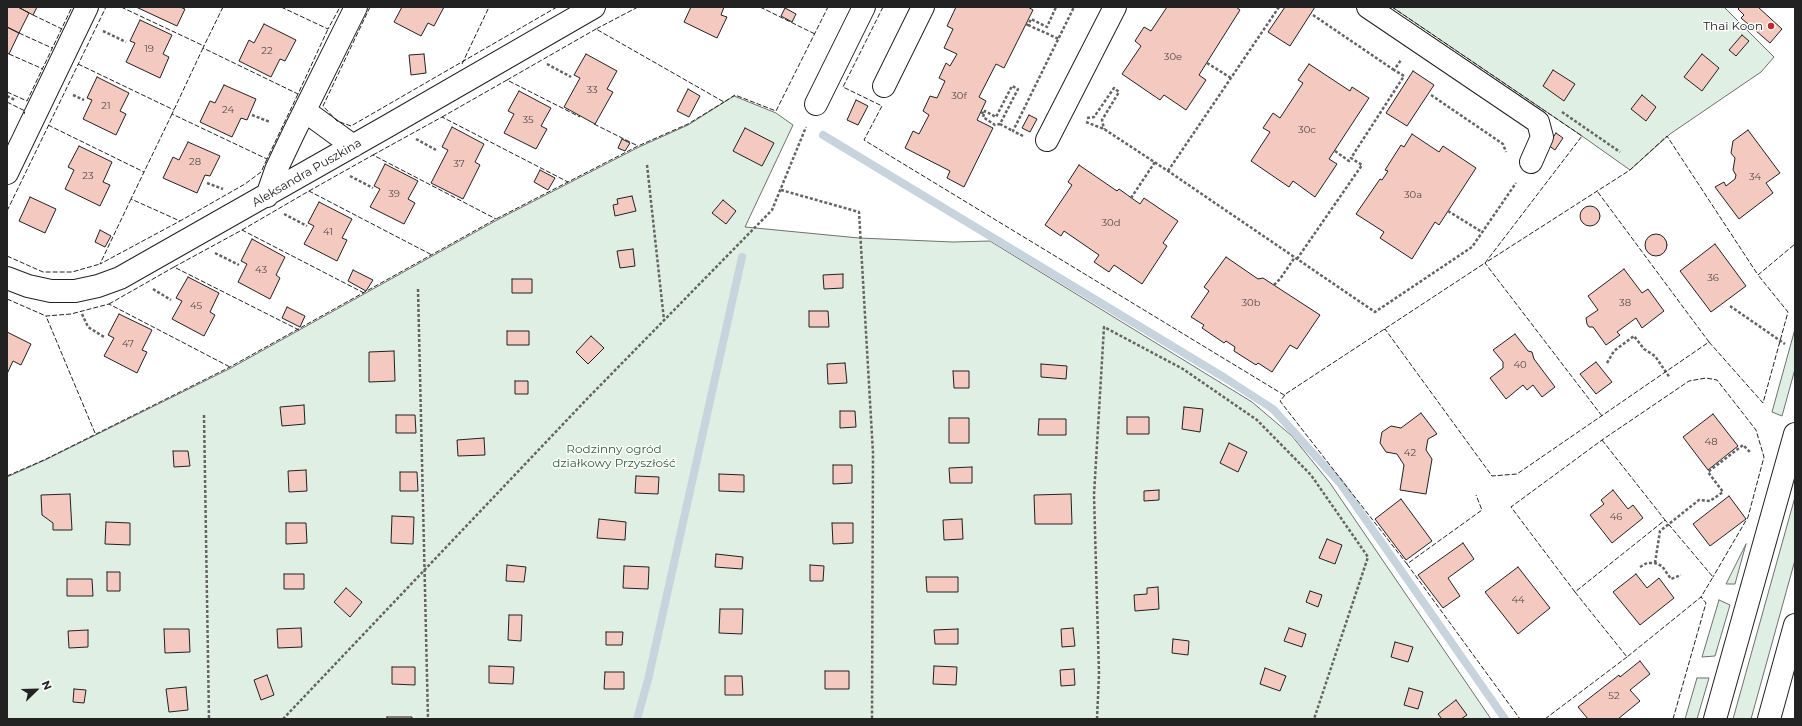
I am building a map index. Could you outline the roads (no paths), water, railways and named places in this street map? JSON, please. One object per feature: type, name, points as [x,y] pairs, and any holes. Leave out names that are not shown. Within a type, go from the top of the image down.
[{"type":"street","points":[[7,173],[87,7]]},
{"type":"street","points":[[267,196],[276,170],[356,7]]},
{"type":"street","name":"Aleksandra Puszkina","points":[[7,278],[26,286],[51,291],[75,291],[98,286],[120,278],[267,196],[594,7]]},
{"type":"street","points":[[816,104],[864,7]]},
{"type":"street","points":[[884,86],[924,7]]},
{"type":"street","points":[[1047,140],[1115,7]]},
{"type":"street","points":[[1368,7],[1538,122],[1542,137],[1531,162]]},
{"type":"street","points":[[305,111],[353,146]]},
{"type":"street","points":[[1715,719],[1795,434]]},
{"type":"street","points":[[1769,719],[1795,625]]},
{"type":"waterway","points":[[823,135],[1225,378],[1273,409],[1340,483],[1505,719]]},
{"type":"waterway","points":[[637,719],[648,680],[742,257]]},
{"type":"place","name":"Thai Koon","points":[[1771,26]]},
{"type":"park label","name":"Rodzinny ogród działkowy Przyszłość","points":[[614,456]]}]
